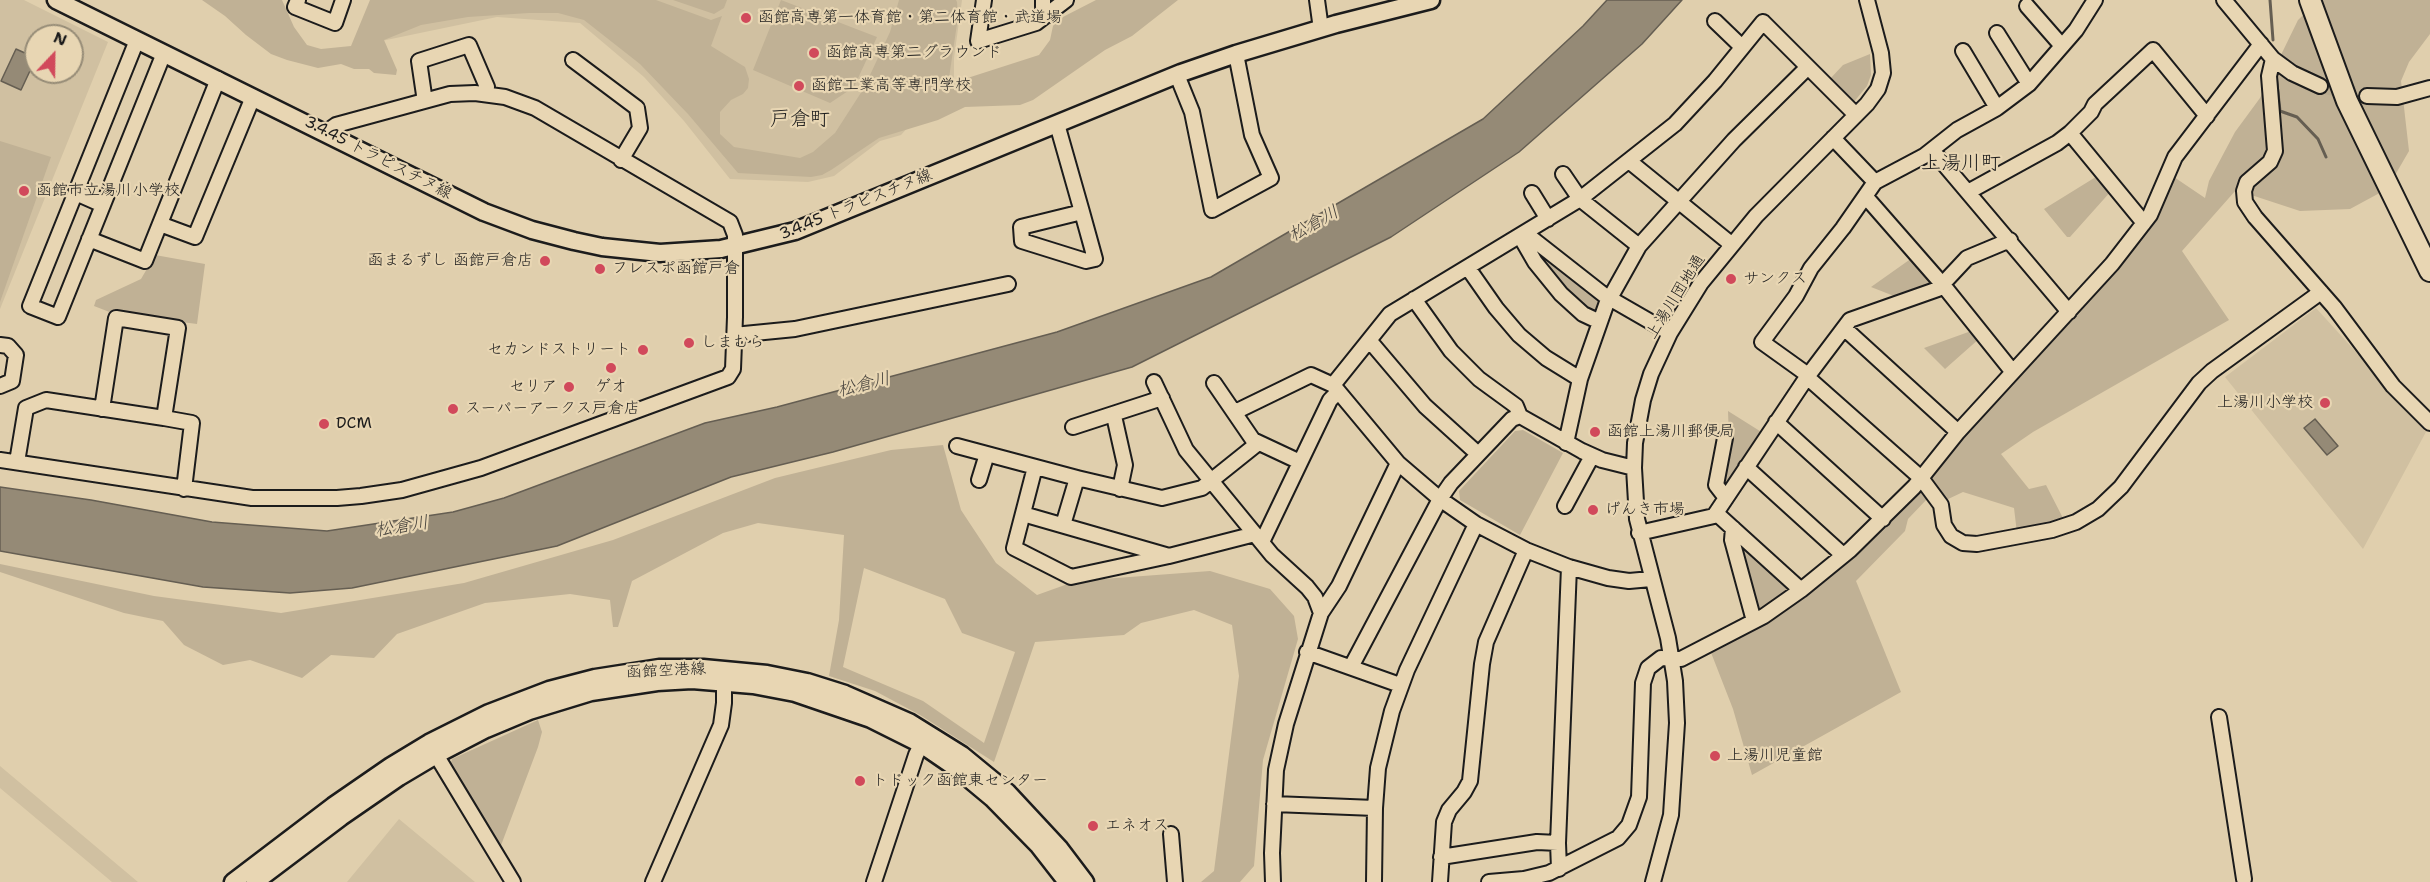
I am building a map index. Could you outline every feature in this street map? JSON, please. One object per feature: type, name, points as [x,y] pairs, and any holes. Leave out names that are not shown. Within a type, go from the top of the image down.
[{"type":"highway","points":[[2310,0],[2347,101],[2430,271]]},
{"type":"highway","points":[[2320,0],[2336,47],[2366,119],[2430,251]]},
{"type":"main road","name":"3.4.45 トラピスチヌ線","points":[[56,0],[484,212],[532,230],[602,247],[660,253],[735,247],[817,223],[1177,75],[1385,6],[1431,0]]},
{"type":"main road","name":"函館空港線","points":[[233,882],[360,787],[433,749],[519,715],[591,692],[724,675],[818,700],[924,738],[962,755],[1007,792],[1060,849],[1084,882]]},
{"type":"main road","name":"函館空港線","points":[[924,738],[992,798],[1039,846],[1067,882]]},
{"type":"main road","name":"函館空港線","points":[[255,882],[433,749]]},
{"type":"street","points":[[298,0],[296,7],[335,23],[343,0]]},
{"type":"street","points":[[984,0],[978,41],[1036,23],[1066,0]]},
{"type":"street","points":[[1043,0],[1043,7],[1048,15]]},
{"type":"street","points":[[1317,0],[1321,29]]},
{"type":"street","name":"上湯川団地通","points":[[1653,882],[1668,832],[1674,798],[1677,712],[1665,628],[1639,533],[1634,468],[1642,400],[1670,333],[1696,289],[1731,244],[1783,187],[1873,97],[1882,73],[1881,53],[1867,0]]},
{"type":"street","points":[[2095,0],[2076,30],[2029,84],[1996,108],[1957,130],[1932,150],[1875,182],[1811,268],[1796,296],[1762,342],[1807,376],[1921,478],[1941,505],[1946,529],[1955,540],[1977,544],[2052,530],[2076,522],[2097,509],[2121,488],[2199,383],[2212,371],[2321,292]]},
{"type":"street","points":[[2224,0],[2274,58],[2301,78],[2320,86]]},
{"type":"street","points":[[2027,6],[2062,46]]},
{"type":"street","points":[[1715,21],[1742,47]]},
{"type":"street","points":[[1035,467],[1014,548],[1071,577],[1253,537],[1300,462],[1335,388],[1390,314],[1580,199],[1629,161],[1675,124],[1715,81],[1763,22],[1857,115]]},
{"type":"street","points":[[1997,33],[2029,84]]},
{"type":"street","points":[[137,40],[30,306],[58,317],[164,53]]},
{"type":"street","points":[[1489,882],[1524,879],[1560,869],[1612,842],[1629,825],[1638,804],[1640,789],[1644,678],[1648,668],[1661,658],[1681,660],[1754,621],[1801,590],[1883,519],[2012,371],[2112,264],[2144,223],[2156,202],[2170,164],[2261,44]]},
{"type":"street","points":[[424,95],[419,61],[469,45],[487,87]]},
{"type":"street","points":[[1968,192],[2057,143],[2070,133],[2091,112],[2095,104],[2153,50],[2207,116]]},
{"type":"street","points":[[1963,51],[1996,108]]},
{"type":"street","points":[[1177,75],[1192,112],[1212,210],[1271,178],[1252,135],[1236,54]]},
{"type":"street","points":[[2274,58],[2269,76],[2275,151],[2270,162],[2247,182],[2244,191],[2245,202],[2255,217],[2321,292],[2393,386],[2430,423]]},
{"type":"street","points":[[573,60],[637,108],[640,128],[621,160]]},
{"type":"street","points":[[1566,443],[1580,379],[1600,322],[1639,246],[1734,140],[1808,67]]},
{"type":"street","points":[[89,239],[145,261],[218,79]]},
{"type":"street","points":[[2367,96],[2397,97],[2430,88]]},
{"type":"street","points":[[0,460],[252,498],[337,498],[402,490],[481,468],[728,376],[733,369],[735,235],[730,222],[535,108],[505,97],[475,93],[438,96],[336,125],[326,132]]},
{"type":"street","points":[[160,224],[195,237],[253,97]]},
{"type":"street","points":[[1057,123],[1082,212],[1095,259],[1086,261],[1022,241],[1021,227],[1082,212]]},
{"type":"street","points":[[2070,133],[2144,223]]},
{"type":"street","points":[[1833,138],[1875,182]]},
{"type":"street","points":[[1932,150],[2069,312]]},
{"type":"street","points":[[1629,161],[1731,244]]},
{"type":"street","points":[[1563,174],[1580,199],[1639,246]]},
{"type":"street","points":[[76,193],[103,205]]},
{"type":"street","points":[[1532,193],[1548,219]]},
{"type":"street","points":[[1866,197],[1943,285],[2012,371]]},
{"type":"street","points":[[1523,234],[1610,299],[1670,333]]},
{"type":"street","points":[[1523,234],[1535,262],[1555,287],[1582,314],[1600,322]]},
{"type":"street","points":[[1639,533],[1714,516],[1807,376],[1850,320],[1938,289],[1967,258],[2010,240]]},
{"type":"street","points":[[1468,268],[1506,322],[1519,335],[1546,358],[1580,379]]},
{"type":"street","points":[[734,335],[795,329],[1008,284]]},
{"type":"street","points":[[1414,299],[1438,335],[1457,358],[1494,392],[1515,406],[1520,416],[1592,456],[1634,468]]},
{"type":"street","points":[[102,409],[116,318],[178,328],[164,418]]},
{"type":"street","points":[[1844,328],[1958,432]]},
{"type":"street","points":[[1369,340],[1425,406],[1478,454]]},
{"type":"street","points":[[0,345],[8,345],[16,355],[12,381],[0,386]]},
{"type":"street","points":[[1235,412],[1311,375],[1335,388],[1398,463],[1440,499],[1476,524],[1526,550],[1569,567],[1619,580],[1651,579]]},
{"type":"street","points":[[1154,382],[1186,450],[1208,484],[1253,537],[1307,587],[1315,597],[1321,613]]},
{"type":"street","points":[[1214,383],[1257,444],[1300,462]]},
{"type":"street","points":[[1073,428],[1162,398]]},
{"type":"street","points":[[17,462],[26,408],[46,400],[164,418],[192,423],[184,489]]},
{"type":"street","points":[[1114,416],[1125,465],[1120,489]]},
{"type":"street","points":[[1351,667],[1440,499],[1451,483],[1478,454],[1512,419],[1520,416]]},
{"type":"street","points":[[1776,422],[1883,519]]},
{"type":"street","points":[[1725,438],[1716,485],[1726,498]]},
{"type":"street","points":[[957,446],[1162,498],[1208,484],[1257,444]]},
{"type":"street","points":[[979,480],[987,454]]},
{"type":"street","points":[[1565,506],[1592,456]]},
{"type":"street","points":[[1273,882],[1276,770],[1307,652],[1321,613],[1335,592],[1398,463]]},
{"type":"street","points":[[1746,467],[1843,555]]},
{"type":"street","points":[[1063,525],[1077,478]]},
{"type":"street","points":[[1716,513],[1801,590]]},
{"type":"street","points":[[1023,514],[1169,556]]},
{"type":"street","points":[[1374,882],[1378,768],[1400,685],[1476,524]]},
{"type":"street","points":[[1733,528],[1732,540],[1754,621]]},
{"type":"street","points":[[1440,882],[1443,826],[1446,815],[1470,781],[1486,642],[1526,550]]},
{"type":"street","points":[[1560,869],[1558,843],[1569,567]]},
{"type":"street","points":[[1307,652],[1400,685]]},
{"type":"street","points":[[653,882],[720,724],[724,703],[724,675]]},
{"type":"street","points":[[2219,717],[2244,879]]},
{"type":"street","points":[[874,882],[924,738]]},
{"type":"street","points":[[433,749],[513,882]]},
{"type":"street","points":[[1274,804],[1375,808]]},
{"type":"street","points":[[1171,834],[1175,882]]},
{"type":"street","points":[[1441,857],[1536,842],[1558,843]]},
{"type":"shaded area","name":"函館市立湯川小学校","points":[[0,0],[24,0],[72,24],[24,24],[24,84],[84,84],[84,30],[108,42],[0,309]]},
{"type":"shaded area","points":[[202,0],[282,0],[294,27],[307,45],[321,49],[351,46],[370,0],[656,0],[711,20],[722,16],[711,46],[745,67],[749,79],[748,88],[743,94],[731,100],[720,112],[720,134],[734,147],[800,158],[813,152],[835,133],[864,88],[890,32],[899,0],[956,0],[958,17],[949,78],[952,83],[1039,55],[1050,40],[1053,26],[1059,19],[1096,0],[1178,0],[1132,36],[1105,50],[1033,100],[1020,105],[965,107],[938,120],[879,138],[831,170],[811,177],[738,173],[688,114],[640,64],[584,20],[558,13],[529,13],[468,17],[421,25],[384,40],[397,70],[396,75],[374,73],[369,69],[354,69],[341,64],[318,68],[271,54]]},
{"type":"shaded area","name":"函館工業高等専門学校","points":[[371,0],[962,0],[954,58],[954,77],[901,135],[880,141],[834,176],[808,182],[730,179],[684,121],[644,77],[580,23],[497,17],[367,44]]},
{"type":"shaded area","points":[[673,0],[727,0],[724,8],[714,14]]},
{"type":"shaded area","name":"函館高専第二グラウンド","points":[[781,0],[877,37],[854,87],[830,103],[753,70]]},
{"type":"shaded area","points":[[2319,0],[2430,0],[2430,34],[2409,62],[2401,81],[2409,151],[2387,189],[2350,209],[2300,211],[2236,190],[2182,251],[2229,320],[2033,432],[2001,454],[2029,489],[2046,485],[2065,522],[2017,533],[2014,508],[1963,492],[1944,501],[1929,481],[1928,475],[2071,315],[2171,175],[2205,198],[2209,181],[2235,132],[2260,98],[2298,20]]},
{"type":"shaded area","points":[[1870,54],[1871,75],[1867,86],[1853,103],[1829,80],[1843,65]]},
{"type":"shaded area","points":[[0,141],[51,157],[0,302]]},
{"type":"shaded area","points":[[2099,175],[2112,190],[2070,237],[2067,237],[2044,209]]},
{"type":"shaded area","points":[[1532,245],[1601,299],[1598,311],[1591,312],[1576,302],[1540,261]]},
{"type":"shaded area","points":[[155,255],[205,264],[197,324],[112,313],[94,306],[96,300],[141,279]]},
{"type":"shaded area","points":[[1912,258],[1934,283],[1918,291],[1894,296],[1871,287]]},
{"type":"shaded area","name":"上湯川小学校","points":[[2316,308],[2427,430],[2363,549],[2225,377]]},
{"type":"shaded area","points":[[1974,330],[1980,338],[1945,369],[1924,348]]},
{"type":"shaded area","points":[[1728,411],[1763,433],[1725,490],[1720,482],[1729,439]]},
{"type":"shaded area","points":[[1523,430],[1563,453],[1520,535],[1460,500],[1459,491],[1515,431]]},
{"type":"shaded area","points":[[943,445],[961,510],[996,563],[1037,595],[1076,581],[1210,571],[1270,589],[1294,616],[1298,639],[1263,760],[1254,866],[1240,882],[1201,882],[1214,871],[1239,676],[1232,625],[1194,610],[1141,623],[1124,635],[1035,642],[994,762],[920,715],[875,691],[829,676],[839,620],[844,535],[758,523],[723,533],[632,581],[618,627],[613,627],[610,600],[570,594],[485,603],[397,634],[374,658],[331,655],[302,678],[250,660],[223,665],[184,645],[163,621],[124,613],[0,572],[0,564],[154,596],[281,613],[464,583],[613,540],[775,478],[891,450]],"holes":[[[864,568],[945,599],[962,633],[1015,652],[984,743],[923,701],[843,667]]]},
{"type":"shaded area","points":[[1921,488],[1928,498],[1908,519],[1905,531],[1856,581],[1901,692],[1752,775],[1733,709],[1710,650],[1801,596],[1885,527]]},
{"type":"shaded area","points":[[1739,539],[1794,589],[1757,614]]},
{"type":"shaded area","points":[[538,720],[542,732],[538,747],[500,848],[450,766],[452,759]]},
{"type":"shaded area","points":[[0,766],[138,882],[112,882],[0,788]]},
{"type":"shaded area","points":[[399,819],[475,882],[347,882]]},
{"type":"water","name":"松倉川","points":[[1607,0],[1682,0],[1642,44],[1519,152],[1391,237],[1132,367],[833,452],[731,477],[557,546],[352,588],[290,593],[203,587],[0,551],[0,487],[91,500],[212,522],[327,531],[453,512],[504,498],[705,423],[777,407],[1057,332],[1211,277],[1483,119],[1583,26]]},
{"type":"water","points":[[16,49],[24,53],[24,84],[21,90],[1,81]]},
{"type":"water","points":[[2315,419],[2338,446],[2327,455],[2304,428]]},
{"type":"waterway","points":[[2270,0],[2273,40]]},
{"type":"waterway","points":[[2276,75],[2280,111],[2297,117],[2318,139],[2326,157]]},
{"type":"tunnel","points":[[2320,86],[2367,96]]},
{"type":"place","name":"函館高専第一体育館・第二体育館・武道場","points":[[746,18]]},
{"type":"place","name":"函館高専第二グラウンド","points":[[814,53]]},
{"type":"place","name":"函館工業高等専門学校","points":[[799,86]]},
{"type":"place","name":"函館市立湯川小学校","points":[[24,191]]},
{"type":"place","name":"函まるずし 函館戸倉店","points":[[545,261]]},
{"type":"place","name":"フレスポ函館戸倉","points":[[600,269]]},
{"type":"place","name":"サンクス","points":[[1731,279]]},
{"type":"place","name":"しまむら","points":[[689,343]]},
{"type":"place","name":"セカンドストリート","points":[[643,350]]},
{"type":"place","name":"ゲオ","points":[[611,368]]},
{"type":"place","name":"セリア","points":[[569,387]]},
{"type":"place","name":"上湯川小学校","points":[[2325,403]]},
{"type":"place","name":"スーパーアークス戸倉店","points":[[453,409]]},
{"type":"place","name":"DCM","points":[[324,424]]},
{"type":"place","name":"函館上湯川郵便局","points":[[1595,432]]},
{"type":"place","name":"げんき市場","points":[[1593,510]]},
{"type":"place","name":"上湯川児童館","points":[[1715,756]]},
{"type":"place","name":"トドック函館東センター","points":[[860,781]]},
{"type":"place","name":"エネオス","points":[[1093,826]]},
{"type":"district","name":"戸倉町","points":[[800,120]]},
{"type":"district","name":"上湯川町","points":[[1961,164]]}]
